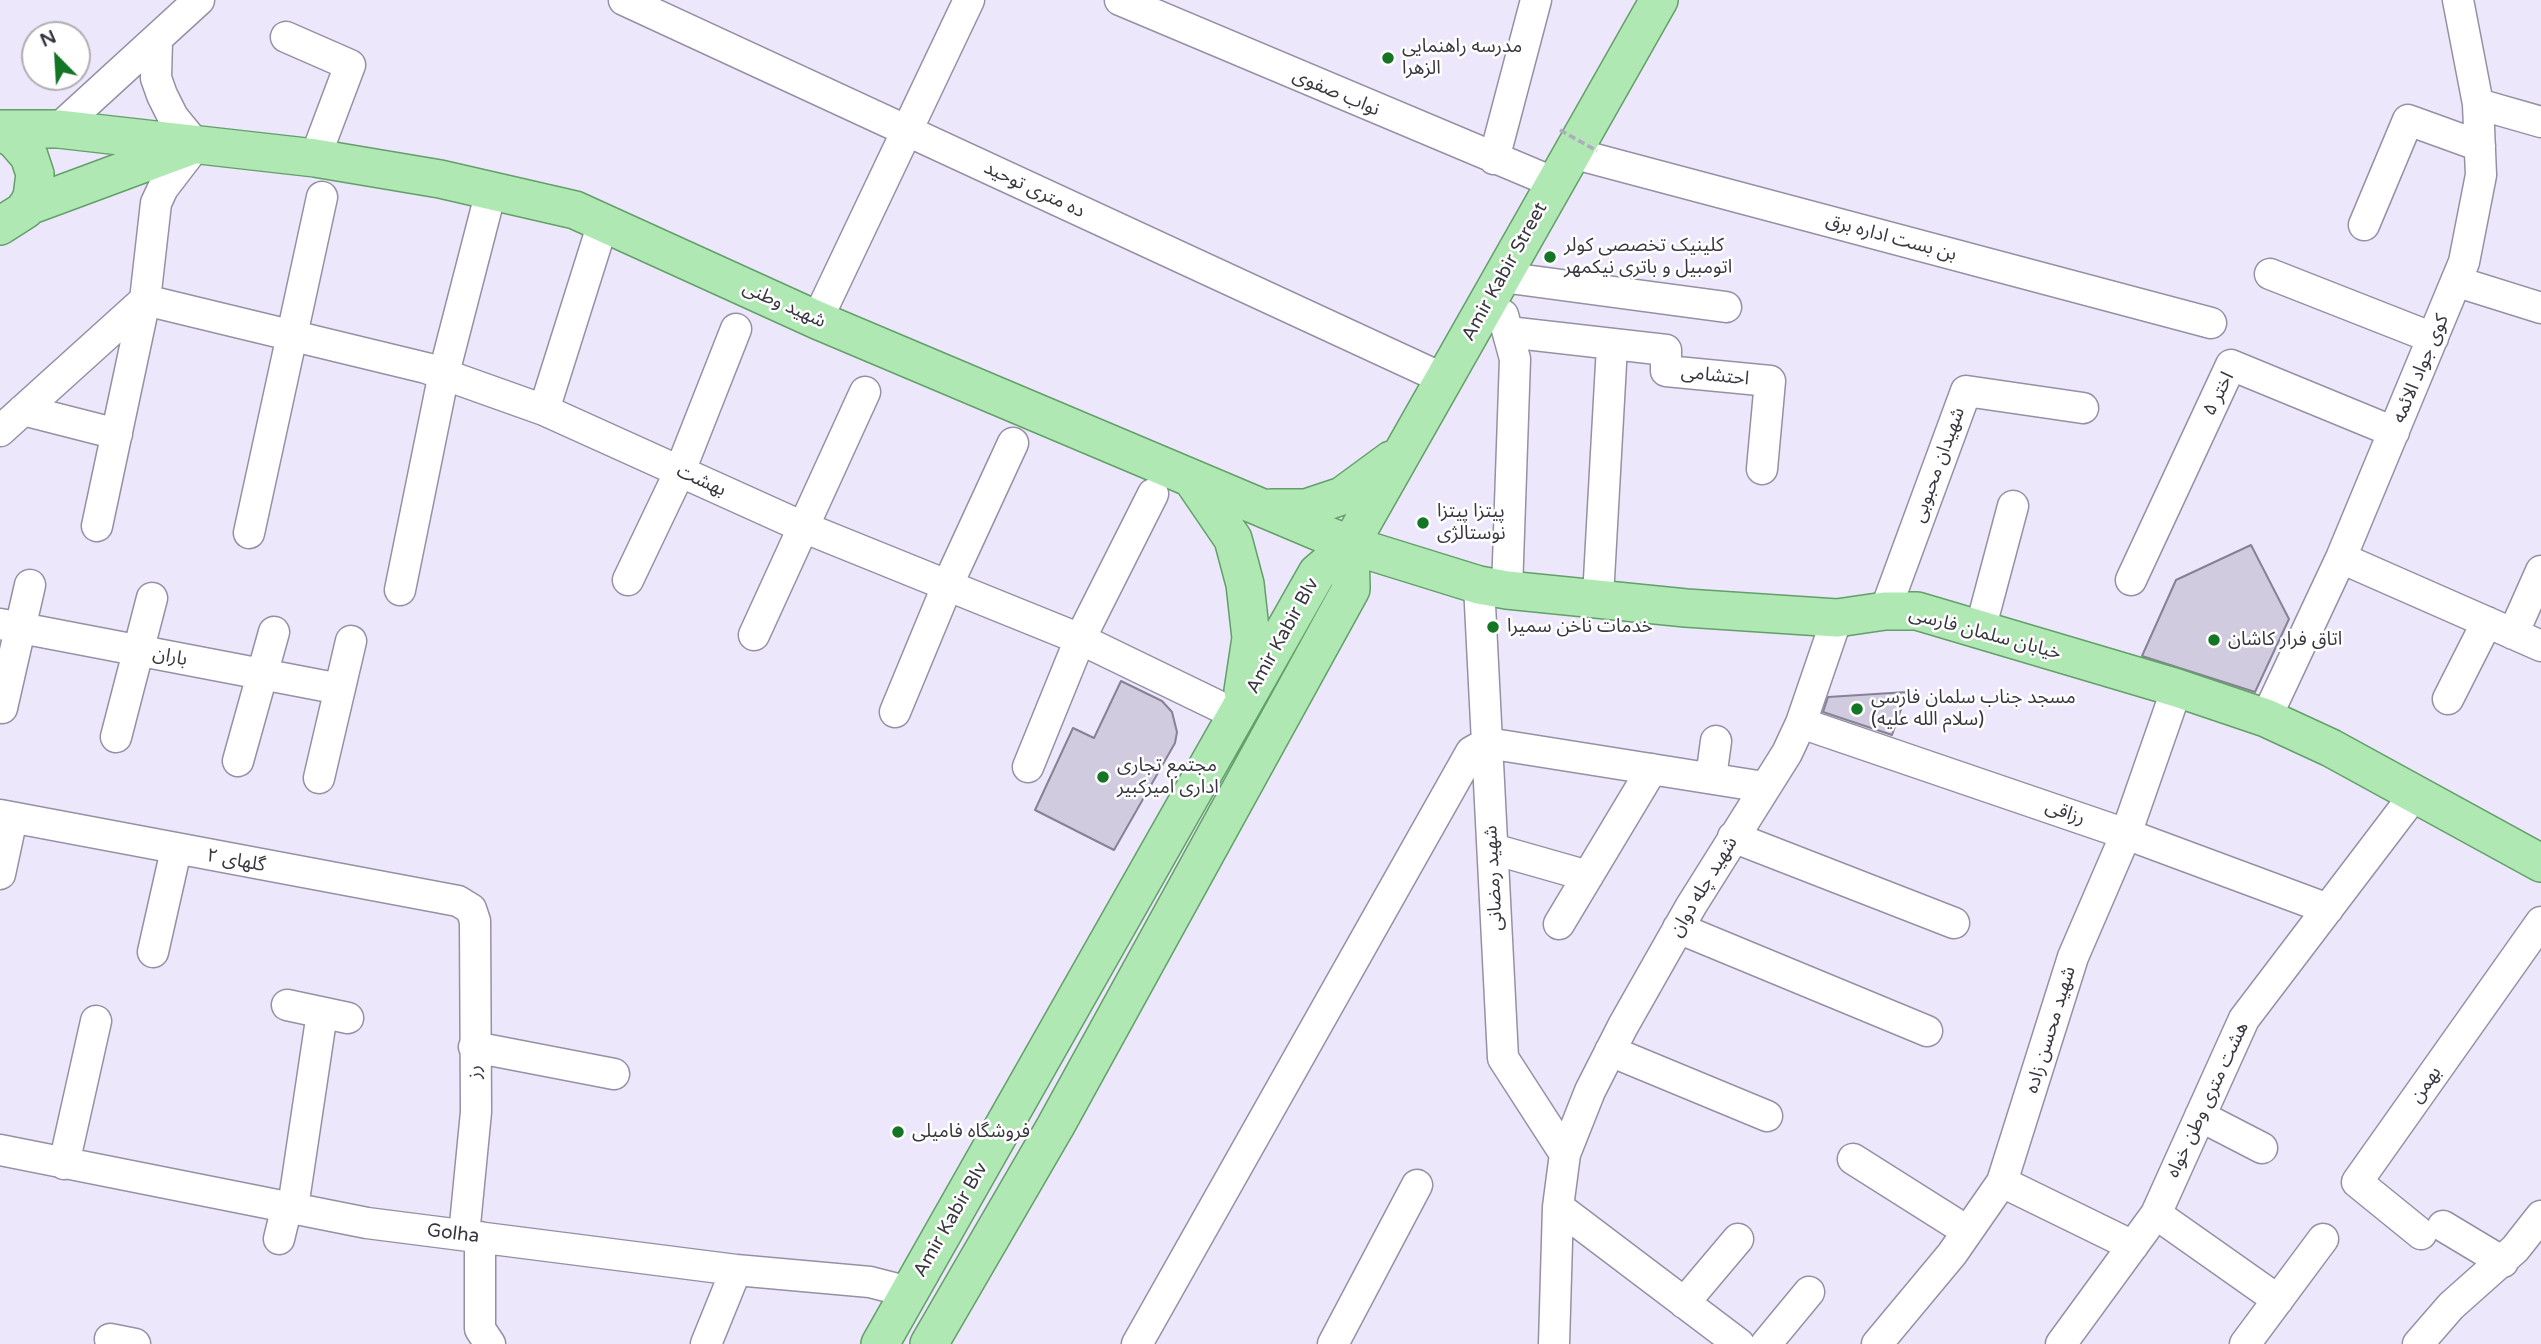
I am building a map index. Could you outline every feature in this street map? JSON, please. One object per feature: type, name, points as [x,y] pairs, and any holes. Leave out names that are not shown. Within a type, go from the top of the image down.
[{"type":"main road","name":"Amir Kabir Street","points":[[1350,545],[1656,1]]},
{"type":"main road","name":"شهید وطنی","points":[[0,130],[58,129],[315,158],[491,191],[575,210],[817,320],[1350,545]]},
{"type":"main road","points":[[0,130],[22,148],[35,174],[32,197],[16,216]]},
{"type":"main road","points":[[16,216],[196,145]]},
{"type":"main road","points":[[1260,508],[1307,508],[1342,496],[1384,467],[1409,441]]},
{"type":"main road","points":[[1192,479],[1233,539],[1245,584],[1251,638],[1239,716]]},
{"type":"main road","name":"خیابان سلمان فارسی","points":[[1350,545],[1493,587],[1686,608],[1837,618],[1885,611],[1917,611],[2177,688],[2266,718],[2331,748],[2541,863]]},
{"type":"main road","name":"Amir Kabir Blv","points":[[929,1344],[1055,1127],[1351,589],[1350,545]]},
{"type":"main road","name":"Amir Kabir Blv","points":[[880,1344],[1239,716],[1317,573],[1350,545]]},
{"type":"main road","points":[[1312,662],[1341,644],[1377,581],[1392,574],[1438,573]]},
{"type":"main road","points":[[1016,1107],[1055,1127]]},
{"type":"street","points":[[58,129],[199,0]]},
{"type":"street","name":"ده متری توحید","points":[[624,0],[1444,379]]},
{"type":"street","points":[[817,320],[969,0]]},
{"type":"street","name":"نواب صفوی","points":[[1119,0],[1494,159],[1571,154]]},
{"type":"street","points":[[1494,159],[1536,0]]},
{"type":"street","name":"کوی جواد الائمه","points":[[2266,718],[2341,558],[2458,282],[2475,215],[2481,175],[2478,104],[2458,0]]},
{"type":"street","points":[[286,37],[350,65],[315,158]]},
{"type":"street","points":[[97,526],[145,300],[156,203],[163,188],[196,145],[173,117],[162,95],[156,78],[157,40]]},
{"type":"street","points":[[2478,104],[2541,122]]},
{"type":"street","points":[[2364,225],[2408,120],[2480,146]]},
{"type":"street","name":"بن بست اداره برق","points":[[1571,154],[2211,323]]},
{"type":"street","points":[[400,590],[444,373],[491,191]]},
{"type":"street","points":[[249,533],[322,197]]},
{"type":"street","points":[[0,247],[16,216]]},
{"type":"street","points":[[544,410],[603,223]]},
{"type":"street","points":[[2270,274],[2433,338]]},
{"type":"street","points":[[2458,282],[2541,308]]},
{"type":"street","points":[[1499,283],[1726,307]]},
{"type":"street","name":"شهید رمضانی","points":[[1499,283],[1507,332],[1515,359],[1493,587],[1487,743],[1503,1058],[1565,1154]]},
{"type":"street","points":[[0,431],[145,300]]},
{"type":"street","name":"بهشت","points":[[145,300],[444,373],[544,410],[803,527],[1080,639],[1239,716]]},
{"type":"street","points":[[628,580],[680,471],[736,329]]},
{"type":"street","name":"احتشامی","points":[[1507,332],[1666,350],[1666,371],[1770,381],[1762,469]]},
{"type":"street","points":[[1598,597],[1612,346]]},
{"type":"street","name":"اختر ۵","points":[[2132,580],[2231,365],[2394,432]]},
{"type":"street","name":"شهیدان محبوبی","points":[[1885,611],[1966,391],[2083,408]]},
{"type":"street","points":[[754,635],[865,392]]},
{"type":"street","points":[[23,411],[117,434]]},
{"type":"street","points":[[895,712],[948,584],[1013,443]]},
{"type":"street","points":[[1028,767],[1080,639],[1153,494]]},
{"type":"street","points":[[1980,630],[2013,506]]},
{"type":"street","points":[[2341,558],[2541,646]]},
{"type":"street","points":[[2448,699],[2541,571]]},
{"type":"street","points":[[2,708],[9,626],[30,584]]},
{"type":"street","points":[[116,737],[152,598]]},
{"type":"street","name":"شهید چله دوان","points":[[1554,1344],[1558,1207],[1565,1154],[1610,1051],[1678,928],[1787,753],[1801,723],[1837,618]]},
{"type":"street","name":"باران","points":[[9,626],[340,689]]},
{"type":"street","points":[[237,761],[274,632]]},
{"type":"street","points":[[319,778],[351,641]]},
{"type":"street","name":"شهید محسن زاده","points":[[1877,1344],[1967,1231],[2002,1182],[2073,957],[2126,834],[2177,688]]},
{"type":"street","name":"رزاقی","points":[[1801,723],[2126,834],[2328,909]]},
{"type":"street","points":[[1711,778],[1716,741]]},
{"type":"street","points":[[1137,1344],[1465,758],[1487,743],[1764,787]]},
{"type":"street","points":[[1559,924],[1652,769]]},
{"type":"street","name":"هشت متری وطن خواه","points":[[2061,1344],[2156,1214],[2244,1019],[2415,793]]},
{"type":"street","points":[[0,874],[6,816]]},
{"type":"street","name":"گلهای ۲","points":[[6,816],[458,901],[471,909]]},
{"type":"street","points":[[1733,837],[1954,923]]},
{"type":"street","points":[[1493,849],[1588,876]]},
{"type":"street","points":[[153,952],[176,850]]},
{"type":"street","name":"رز","points":[[471,909],[475,921],[476,1112],[472,1236],[480,1329],[490,1344]]},
{"type":"street","name":"بهمن","points":[[2503,1262],[2432,1230],[2357,1182],[2541,922]]},
{"type":"street","points":[[1678,928],[1927,1031]]},
{"type":"street","points":[[279,1239],[290,1207],[335,1015],[287,1005]]},
{"type":"street","points":[[64,1164],[96,1021]]},
{"type":"street","points":[[474,1047],[614,1074]]},
{"type":"street","points":[[1610,1051],[1767,1116]]},
{"type":"street","points":[[2200,1116],[2262,1148]]},
{"type":"street","name":"Golha","points":[[0,1150],[367,1223],[736,1270],[870,1282],[909,1292]]},
{"type":"street","points":[[1853,1159],[1967,1231]]},
{"type":"street","points":[[2002,1182],[2133,1246]]},
{"type":"street","points":[[1334,1344],[1418,1185]]},
{"type":"street","points":[[1558,1207],[1739,1344]]},
{"type":"street","points":[[2156,1214],[2278,1300]]},
{"type":"street","points":[[2418,1344],[2451,1306],[2503,1262],[2541,1216]]},
{"type":"street","points":[[2245,1344],[2323,1239]]},
{"type":"street","points":[[1684,1303],[1738,1240]]},
{"type":"street","points":[[706,1344],[736,1270]]},
{"type":"street","points":[[1766,1344],[1809,1292]]},
{"type":"building","name":"اتاق فرار کاشان","points":[[2251,545],[2289,619],[2255,692],[2142,656],[2176,580]]},
{"type":"building","name":"مجتمع تجاری اداری امیرکبیر","points":[[1121,681],[1162,701],[1172,712],[1177,732],[1175,743],[1114,850],[1035,810],[1073,728],[1094,738]]},
{"type":"building","name":"مسجد جناب سلمان فارسی (سلام الله علیه)","points":[[1907,692],[1892,735],[1823,712],[1828,697]]},
{"type":"place","name":"مدرسه راهنمایی الزهرا","points":[[1388,58]]},
{"type":"place","name":"کلینیک تخصصی کولر اتومبیل و باتری نیکمهر","points":[[1550,257]]},
{"type":"place","name":"پیتزا پیتزا نوستالژی","points":[[1423,523]]},
{"type":"place","name":"خدمات ناخن سمیرا","points":[[1493,627]]},
{"type":"place","name":"اتاق فرار کاشان","points":[[2214,640]]},
{"type":"place","name":"مسجد جناب سلمان فارسی (سلام الله علیه)","points":[[1857,709]]},
{"type":"place","name":"مجتمع تجاری اداری امیرکبیر","points":[[1103,777]]},
{"type":"place","name":"فروشگاه فامیلی","points":[[898,1132]]}]
